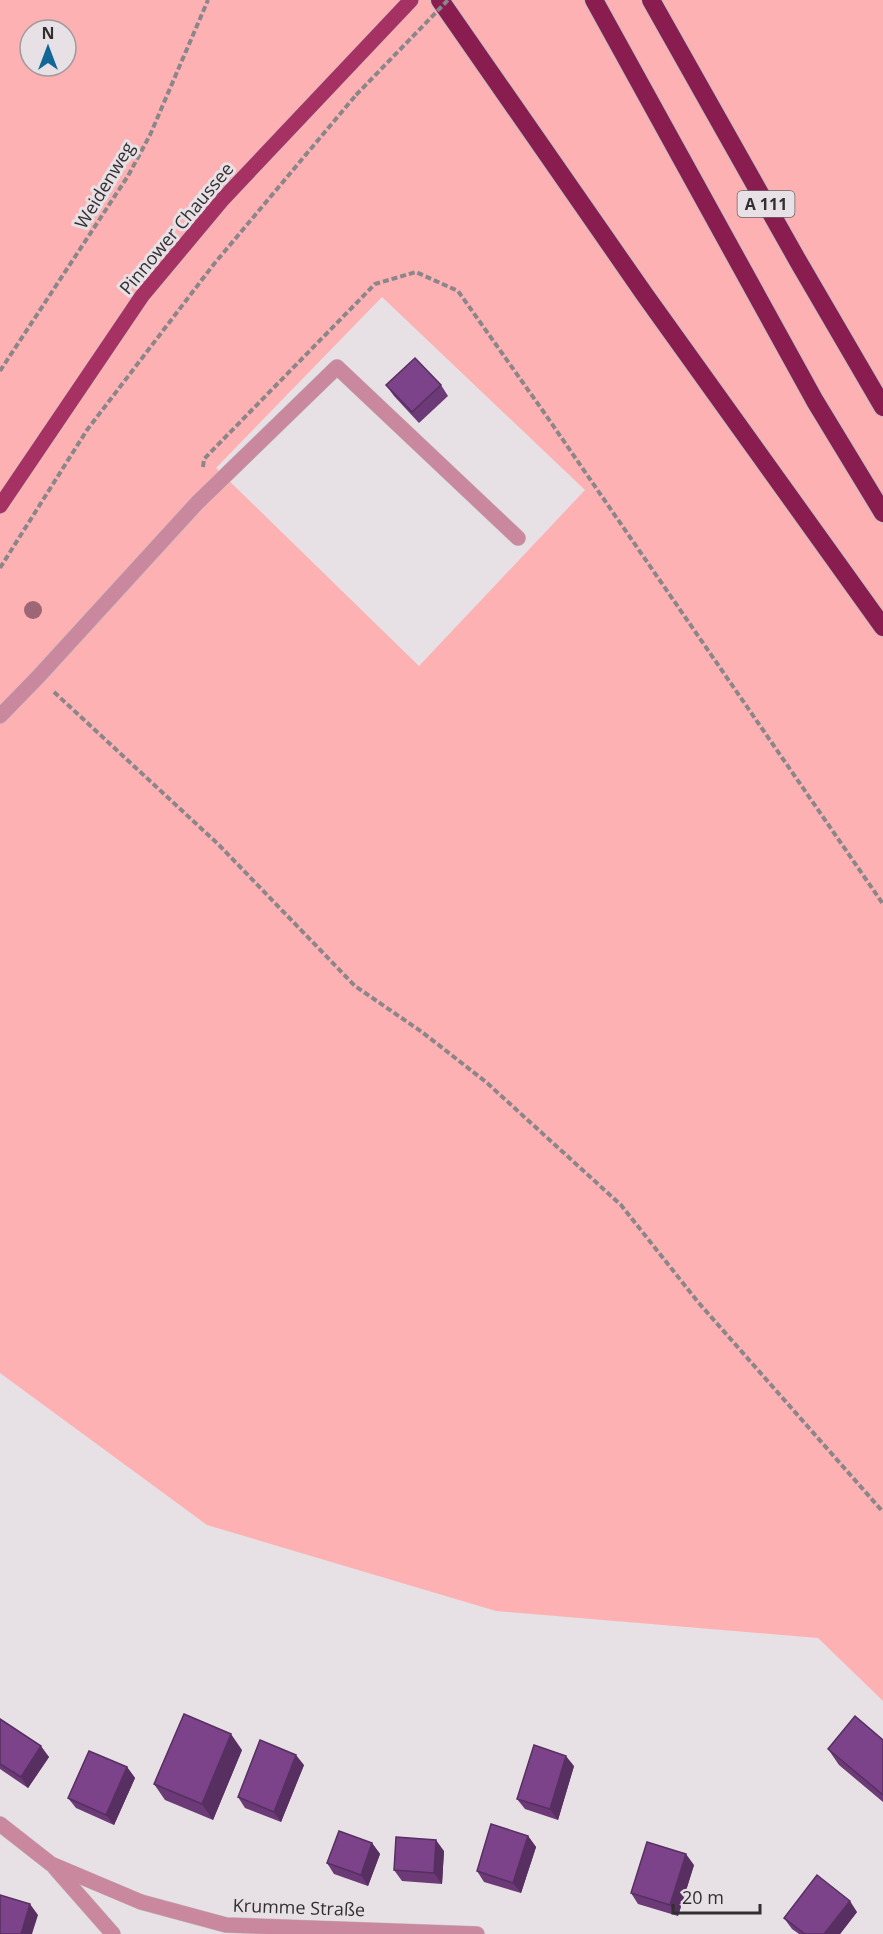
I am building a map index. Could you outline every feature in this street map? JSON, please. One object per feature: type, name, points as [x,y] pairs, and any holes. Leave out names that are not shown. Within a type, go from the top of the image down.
[{"type":"highway","points":[[440,0],[645,295],[883,627]]},
{"type":"highway","points":[[594,0],[816,402],[883,513]]},
{"type":"highway","name":"A 111","points":[[651,0],[883,407]]},
{"type":"main road","name":"Pinnower Chaussee","points":[[0,506],[142,296],[223,199],[411,0]]},
{"type":"street","points":[[0,716],[197,503],[337,367],[518,538]]},
{"type":"street","name":"Krumme Straße","points":[[0,1824],[51,1864],[141,1902],[224,1929],[477,1934]]},
{"type":"street","points":[[51,1864],[113,1934]]},
{"type":"path","name":"Weidenweg","points":[[0,371],[128,176],[150,135],[208,0]]},
{"type":"path","points":[[0,568],[87,430],[214,264],[356,95],[448,0]]},
{"type":"path","points":[[197,503],[204,459],[375,284],[416,272],[458,291],[883,904]]},
{"type":"path","points":[[38,677],[218,844],[355,986],[422,1032],[486,1082],[621,1205],[698,1302],[883,1512]]},
{"type":"shaded area","points":[[0,0],[883,0],[883,1701],[818,1638],[496,1611],[207,1525],[0,1373]],"holes":[[[382,297],[585,490],[419,666],[216,468]]]},
{"type":"building","points":[[415,358],[441,385],[412,412],[386,385]]},
{"type":"building","points":[[184,1714],[231,1734],[202,1804],[154,1784]]},
{"type":"building","points":[[855,1716],[883,1740],[883,1795],[828,1749]]},
{"type":"building","points":[[0,1719],[41,1746],[21,1777],[0,1764]]},
{"type":"building","points":[[260,1740],[296,1755],[274,1812],[238,1797]]},
{"type":"building","points":[[534,1745],[566,1756],[550,1809],[517,1799]]},
{"type":"building","points":[[89,1751],[127,1767],[106,1815],[68,1798]]},
{"type":"building","points":[[491,1824],[528,1836],[513,1883],[477,1871]]},
{"type":"building","points":[[339,1831],[372,1843],[361,1875],[327,1863]]},
{"type":"building","points":[[396,1837],[436,1840],[434,1873],[394,1870]]},
{"type":"building","points":[[647,1842],[686,1854],[670,1905],[631,1893]]},
{"type":"building","points":[[817,1875],[850,1901],[824,1934],[805,1934],[784,1918]]},
{"type":"building","points":[[0,1895],[30,1904],[21,1934],[0,1934]]}]
